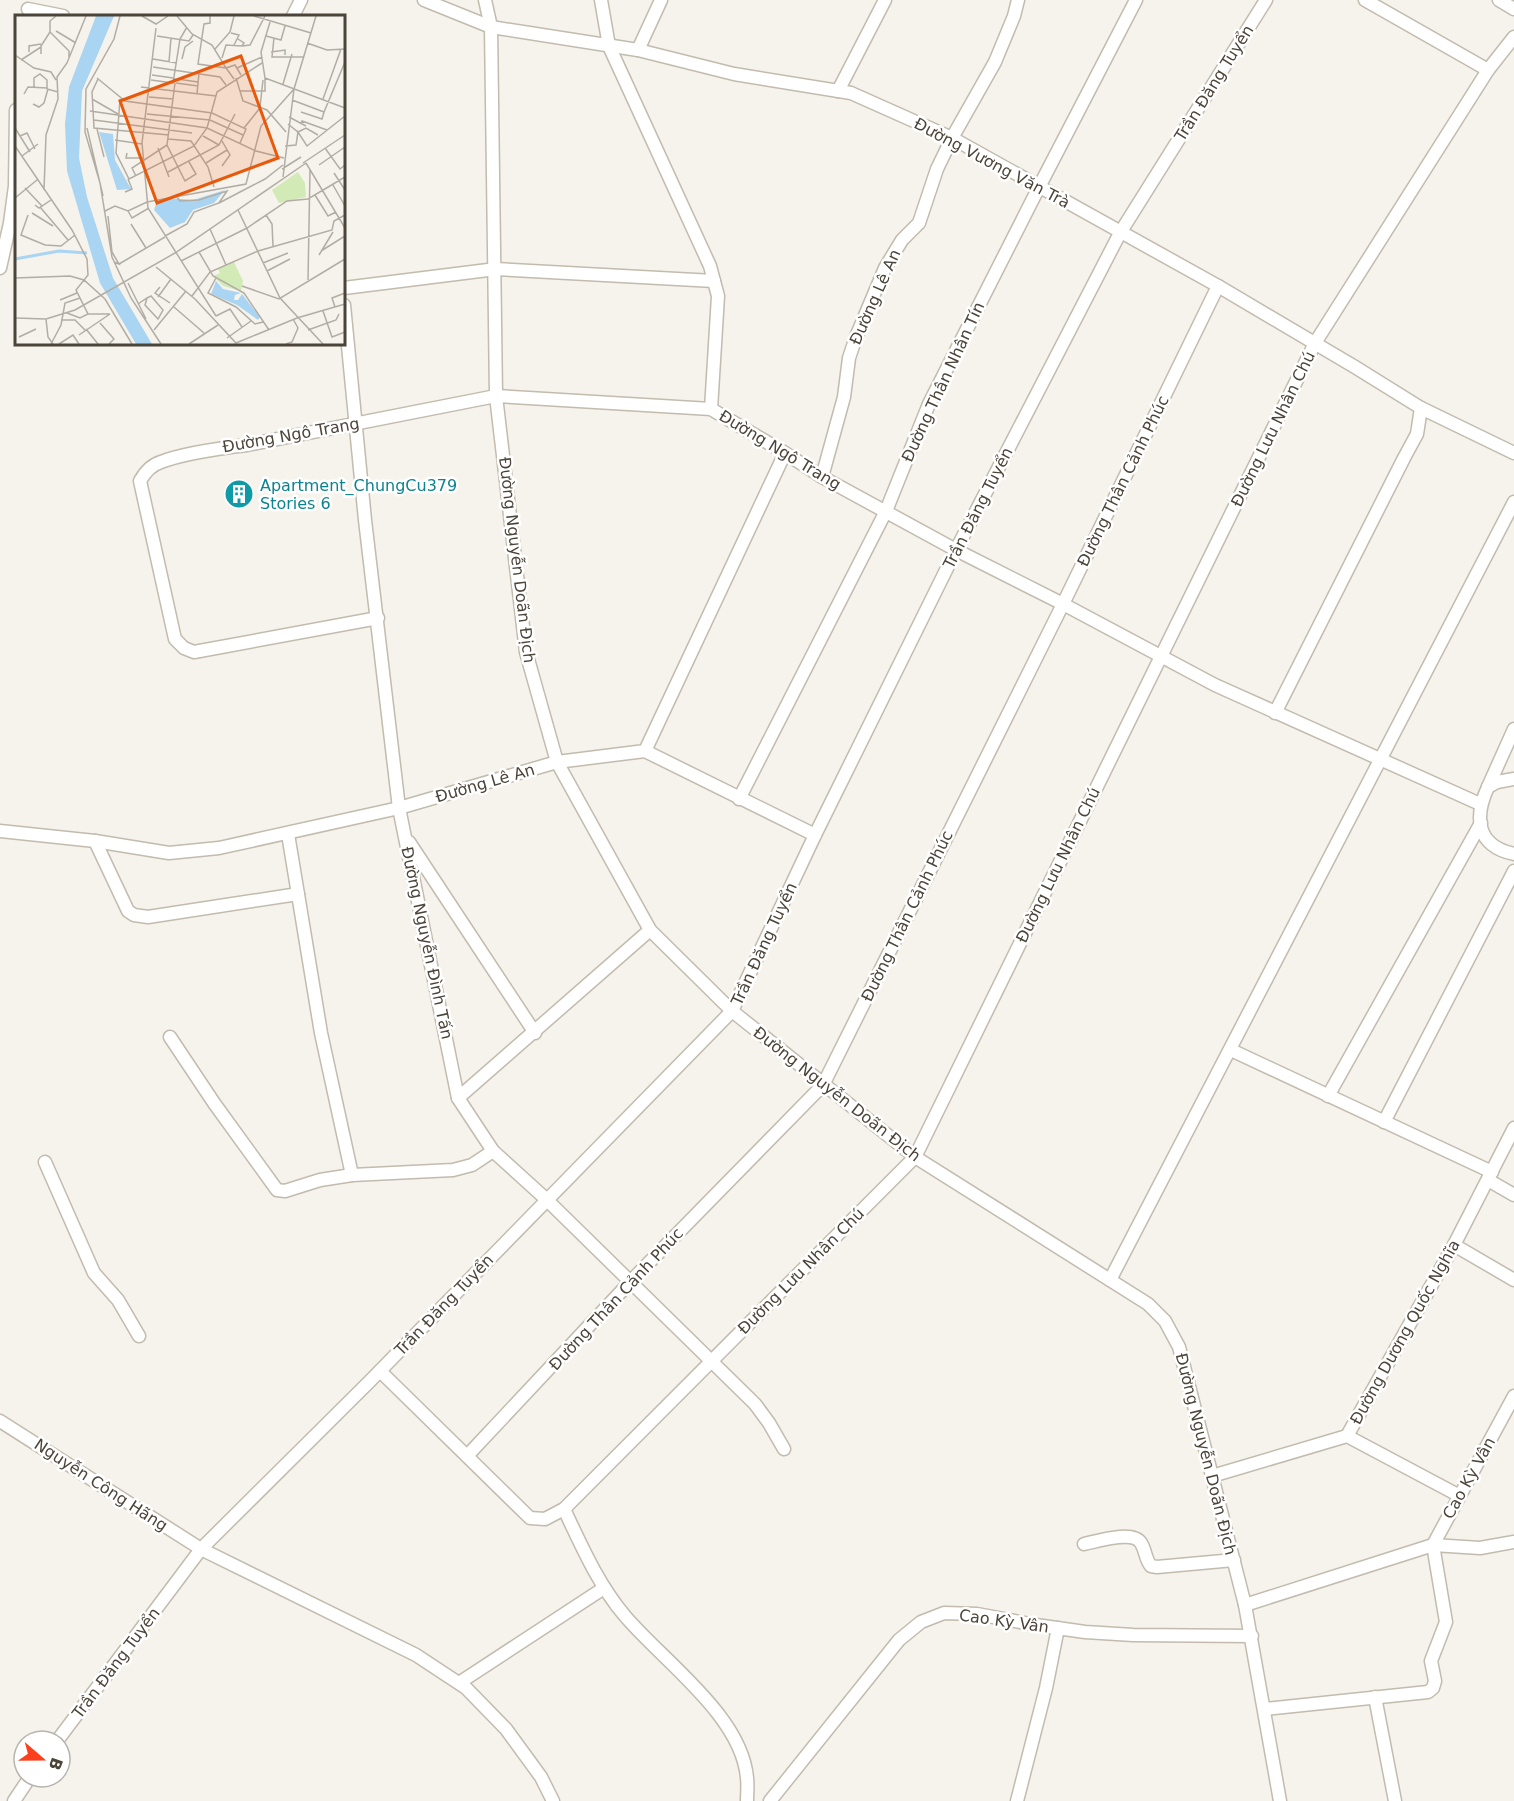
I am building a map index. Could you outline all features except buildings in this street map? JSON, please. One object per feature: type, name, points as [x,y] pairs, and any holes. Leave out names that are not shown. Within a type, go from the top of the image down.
[{"type":"street","points":[[294,15],[301,0]]},
{"type":"street","name":"Đường Vương Văn Trà","points":[[424,0],[491,27],[638,50],[734,74],[851,93],[952,138],[1218,286],[1420,408],[1514,453]]},
{"type":"street","name":"Đường Nguyễn Doãn Địch","points":[[485,0],[491,27],[496,396],[526,652],[557,762],[650,930],[732,1011],[915,1157],[1148,1304],[1165,1321],[1179,1347],[1245,1605],[1280,1801]]},
{"type":"street","points":[[601,0],[609,46],[705,255],[714,281],[718,296],[711,410]]},
{"type":"street","points":[[638,50],[661,0]]},
{"type":"street","points":[[838,91],[885,0]]},
{"type":"street","name":"Đường Lê An","points":[[822,477],[844,397],[849,358],[856,337],[885,268],[902,240],[919,223],[938,169],[952,138],[995,62],[1014,16],[1018,0]]},
{"type":"street","name":"Đường Thân Nhân Tín","points":[[739,799],[886,511],[929,404],[1136,0]]},
{"type":"street","name":"Trần Đăng Tuyển","points":[[66,1729],[201,1549],[380,1371],[732,1011],[815,835],[956,549],[1120,233],[1266,0]]},
{"type":"street","points":[[1365,0],[1488,70]]},
{"type":"street","points":[[1499,0],[1514,9]]},
{"type":"street","points":[[28,8],[59,15]]},
{"type":"street","name":"Đường Lưu Nhân Chú","points":[[380,1371],[530,1518],[545,1519],[564,1509],[915,1157],[1315,343],[1488,70],[1514,37]]},
{"type":"street","points":[[0,268],[15,186]]},
{"type":"street","points":[[345,288],[496,269],[714,281]]},
{"type":"street","name":"Đường Thân Cảnh Phúc","points":[[467,1456],[631,1281],[823,1085],[1063,604],[1218,286]]},
{"type":"street","name":"Đường Nguyễn Đình Tấn","points":[[345,315],[365,520],[399,808],[458,1098],[493,1150],[631,1281],[755,1404],[784,1449]]},
{"type":"street","name":"Đường Ngô Trang","points":[[378,618],[194,652],[184,648],[175,639],[140,481],[145,471],[160,462],[218,448],[247,446],[496,396],[711,410],[822,477],[1215,685],[1480,804]]},
{"type":"street","points":[[1275,712],[1417,434],[1420,408]]},
{"type":"street","points":[[785,453],[645,752],[815,835]]},
{"type":"street","points":[[1110,1280],[1514,502]]},
{"type":"street","points":[[1514,729],[1480,804],[1480,823],[1484,837],[1504,852],[1514,854]]},
{"type":"street","name":"Đường Lê An","points":[[0,831],[95,841],[169,853],[219,848],[399,808],[557,762],[645,752]]},
{"type":"street","points":[[1488,787],[1497,782],[1514,779]]},
{"type":"street","points":[[1328,1096],[1480,823]]},
{"type":"street","points":[[288,834],[321,1033],[352,1175]]},
{"type":"street","points":[[405,836],[535,1033]]},
{"type":"street","points":[[95,841],[125,907],[134,915],[148,917],[298,894]]},
{"type":"street","points":[[1384,1122],[1514,871]]},
{"type":"street","points":[[458,1098],[650,930]]},
{"type":"street","points":[[170,1037],[277,1190],[285,1191],[321,1180],[352,1175],[453,1170],[472,1165],[493,1150]]},
{"type":"street","points":[[1231,1050],[1384,1122],[1490,1176],[1514,1195]]},
{"type":"street","name":"Đường Dương Quốc Nghĩa","points":[[1212,1476],[1347,1436],[1454,1245],[1514,1128]]},
{"type":"street","points":[[45,1162],[94,1272],[118,1300],[139,1336]]},
{"type":"street","points":[[1454,1245],[1514,1280]]},
{"type":"street","name":"Cao Kỳ Vân","points":[[1432,1545],[1514,1396]]},
{"type":"street","name":"Nguyễn Công Hãng","points":[[0,1421],[201,1549],[416,1655],[459,1683],[506,1729],[541,1777],[553,1801]]},
{"type":"street","points":[[1347,1436],[1458,1496]]},
{"type":"street","points":[[564,1509],[590,1565],[604,1588],[626,1617],[707,1701],[725,1724],[742,1753],[747,1778],[747,1801]]},
{"type":"street","points":[[1084,1544],[1125,1536],[1134,1537],[1141,1543],[1146,1560],[1151,1566],[1157,1567],[1234,1560]]},
{"type":"street","points":[[1245,1605],[1432,1545],[1480,1548],[1514,1542]]},
{"type":"street","points":[[1264,1709],[1428,1692],[1433,1688],[1431,1661],[1446,1622],[1432,1545]]},
{"type":"street","points":[[459,1683],[604,1588]]},
{"type":"street","name":"Cao Kỳ Vân","points":[[770,1801],[899,1640],[921,1622],[944,1613],[977,1614],[1058,1628],[1133,1635],[1252,1636]]},
{"type":"street","points":[[1017,1801],[1046,1688],[1058,1628]]},
{"type":"street","points":[[1375,1697],[1395,1801]]},
{"type":"place","name":"Apartment_ChungCu379 Stories 6","points":[[239,494]]}]
